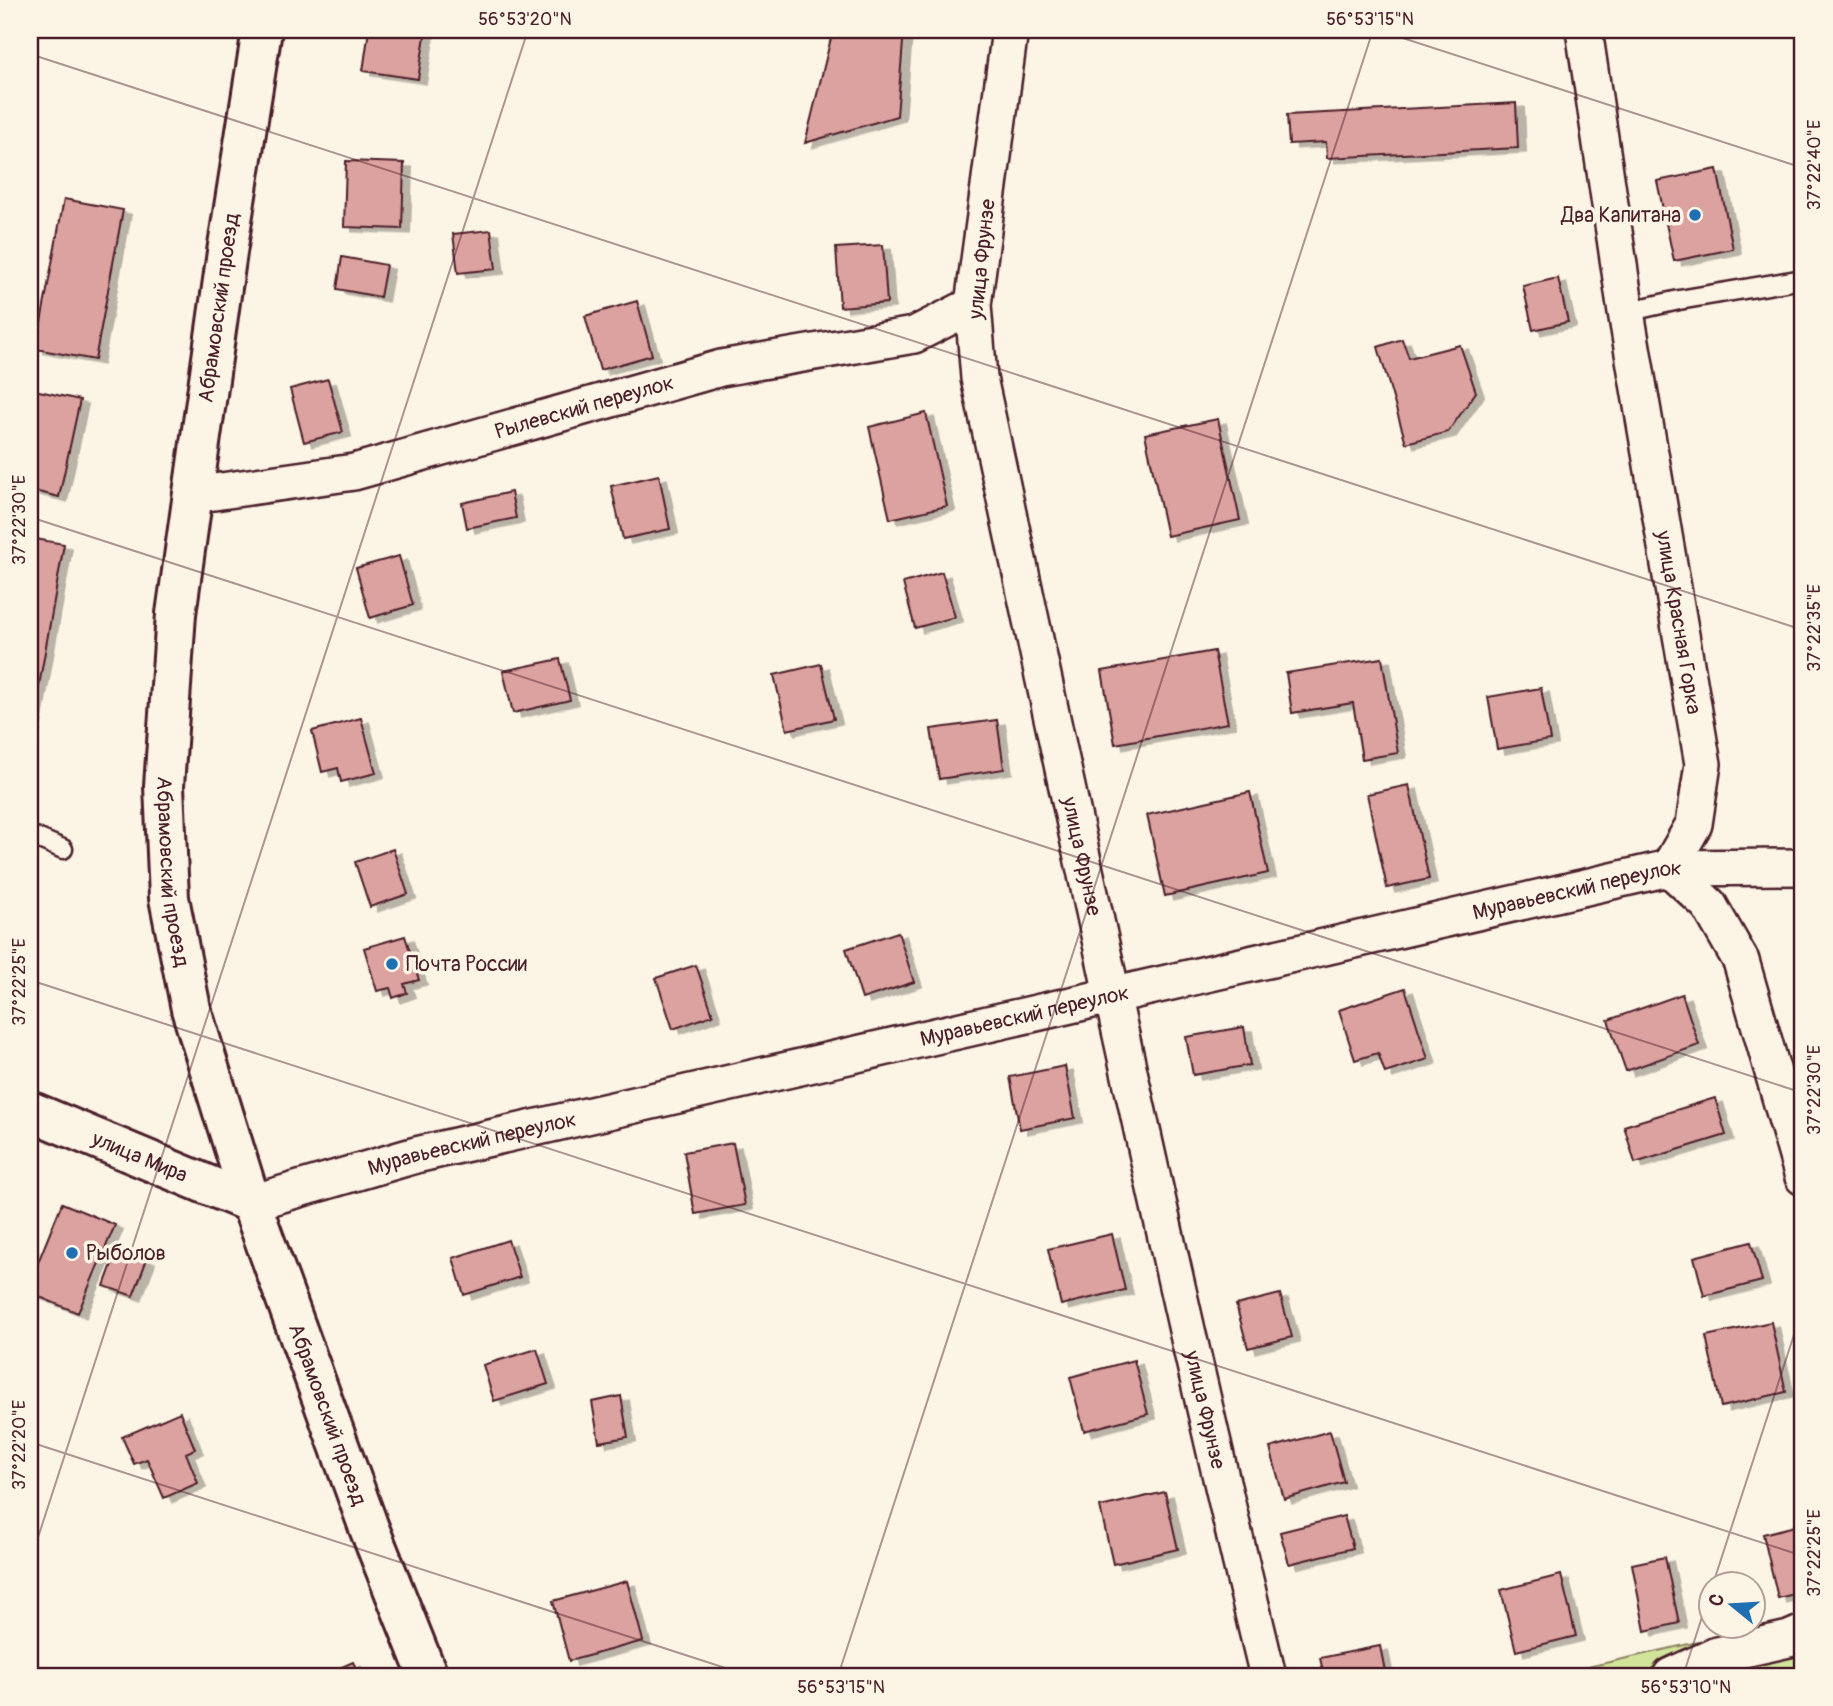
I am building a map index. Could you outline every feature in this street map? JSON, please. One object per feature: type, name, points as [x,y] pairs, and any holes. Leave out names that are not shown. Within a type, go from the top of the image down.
[{"type":"street","name":"Абрамовский проезд","points":[[262,30],[227,252],[176,614],[164,786],[169,898],[191,1009],[251,1203],[369,1528],[428,1676]]},
{"type":"street","name":"улица Фрунзе","points":[[1010,30],[973,305],[979,377],[1112,996],[1220,1478],[1268,1676]]},
{"type":"street","name":"улица Красная Горка","points":[[1584,30],[1626,312],[1703,764],[1694,824],[1669,868]]},
{"type":"street","name":"Рылевский переулок","points":[[193,495],[354,472],[721,368],[914,335],[973,305]]},
{"type":"street","name":"Муравьевский переулок","points":[[251,1203],[416,1155],[1669,868],[1803,867]]},
{"type":"street","points":[[1669,868],[1709,905],[1741,961],[1803,1177]]},
{"type":"street","name":"улица Мира","points":[[30,1111],[251,1203]]},
{"type":"street","points":[[1671,1676],[1717,1655],[1789,1639],[1803,1633]]},
{"type":"lane","points":[[1626,312],[1803,279]]},
{"type":"lane","points":[[30,835],[64,849]]},
{"type":"green space","points":[[1803,1618],[1803,1676],[1548,1676],[1706,1640],[1766,1640],[1766,1626]]},
{"type":"building","points":[[369,30],[426,30],[418,79],[363,71]]},
{"type":"building","points":[[833,30],[904,30],[897,116],[805,143]]},
{"type":"building","points":[[1516,103],[1518,148],[1327,158],[1326,142],[1289,144],[1287,115]]},
{"type":"building","points":[[346,161],[404,163],[402,229],[344,227]]},
{"type":"building","name":"Два Капитана","points":[[1717,169],[1733,249],[1674,261],[1657,181]]},
{"type":"building","points":[[64,199],[123,210],[95,360],[36,349]]},
{"type":"building","points":[[491,230],[496,269],[458,273],[453,234]]},
{"type":"building","points":[[883,245],[887,303],[840,307],[836,248]]},
{"type":"building","points":[[342,257],[386,265],[380,297],[337,289]]},
{"type":"building","points":[[1558,278],[1568,322],[1533,330],[1523,286]]},
{"type":"building","points":[[637,301],[652,355],[600,370],[585,316]]},
{"type":"building","points":[[1402,339],[1409,358],[1460,345],[1476,392],[1448,432],[1406,443],[1378,347]]},
{"type":"building","points":[[328,379],[343,432],[304,442],[290,389]]},
{"type":"building","points":[[30,389],[80,400],[59,497],[30,490]]},
{"type":"building","points":[[926,413],[947,506],[890,519],[869,427]]},
{"type":"building","points":[[1218,419],[1240,520],[1167,536],[1145,434]]},
{"type":"building","points":[[659,475],[670,529],[623,539],[611,486]]},
{"type":"building","points":[[511,492],[516,518],[467,528],[462,503]]},
{"type":"building","points":[[30,538],[64,544],[30,737]]},
{"type":"building","points":[[399,556],[413,605],[370,618],[356,568]]},
{"type":"building","points":[[942,572],[955,617],[915,628],[903,583]]},
{"type":"building","points":[[1214,651],[1228,723],[1115,744],[1102,671]]},
{"type":"building","points":[[1382,658],[1398,753],[1362,759],[1353,703],[1292,713],[1286,673]]},
{"type":"building","points":[[560,659],[570,700],[513,713],[503,671]]},
{"type":"building","points":[[821,664],[834,719],[787,730],[774,675]]},
{"type":"building","points":[[1541,688],[1550,740],[1497,749],[1488,697]]},
{"type":"building","points":[[361,718],[376,773],[341,782],[338,768],[322,772],[312,731]]},
{"type":"building","points":[[997,720],[1004,769],[939,779],[931,729]]},
{"type":"building","points":[[1409,785],[1429,879],[1387,888],[1367,794]]},
{"type":"building","points":[[1250,792],[1268,873],[1165,896],[1147,815]]},
{"type":"building","points":[[393,849],[408,894],[370,907],[355,862]]},
{"type":"building","points":[[898,932],[914,982],[862,999],[846,949]]},
{"type":"building","name":"Почта России","points":[[405,936],[419,980],[404,984],[407,993],[393,998],[390,988],[377,991],[364,948]]},
{"type":"building","points":[[696,965],[713,1015],[673,1029],[656,978]]},
{"type":"building","points":[[1405,988],[1428,1059],[1385,1073],[1378,1053],[1355,1060],[1339,1010]]},
{"type":"building","points":[[1682,994],[1699,1045],[1626,1071],[1608,1020]]},
{"type":"building","points":[[1244,1027],[1250,1065],[1193,1075],[1186,1037]]},
{"type":"building","points":[[1065,1066],[1075,1118],[1020,1129],[1010,1077]]},
{"type":"building","points":[[1715,1098],[1726,1135],[1635,1163],[1624,1126]]},
{"type":"building","points":[[733,1143],[745,1205],[695,1214],[684,1152]]},
{"type":"building","name":"Рыболов","points":[[62,1203],[115,1225],[78,1313],[30,1293],[30,1282]]},
{"type":"building","points":[[1112,1234],[1125,1290],[1061,1305],[1048,1249]]},
{"type":"building","points":[[508,1240],[520,1277],[464,1295],[453,1258]]},
{"type":"building","points":[[1751,1242],[1762,1281],[1704,1296],[1694,1257]]},
{"type":"building","points":[[118,1248],[147,1259],[133,1296],[104,1286]]},
{"type":"building","points":[[1280,1294],[1292,1337],[1248,1348],[1236,1305]]},
{"type":"building","points":[[1771,1322],[1786,1392],[1721,1407],[1706,1336]]},
{"type":"building","points":[[537,1349],[548,1384],[494,1401],[483,1365]]},
{"type":"building","points":[[1134,1360],[1148,1414],[1084,1431],[1070,1377]]},
{"type":"building","points":[[621,1396],[628,1437],[599,1442],[592,1402]]},
{"type":"building","points":[[180,1412],[195,1449],[186,1453],[198,1483],[164,1498],[147,1459],[134,1464],[122,1437]]},
{"type":"building","points":[[1330,1431],[1344,1482],[1284,1499],[1270,1448]]},
{"type":"building","points":[[1165,1492],[1178,1549],[1113,1564],[1100,1507]]},
{"type":"building","points":[[1344,1516],[1353,1548],[1289,1564],[1280,1532]]},
{"type":"building","points":[[1803,1524],[1803,1592],[1778,1598],[1763,1534]]},
{"type":"building","points":[[1665,1557],[1679,1623],[1645,1631],[1632,1564]]},
{"type":"building","points":[[1561,1575],[1576,1636],[1516,1651],[1501,1590]]},
{"type":"building","points":[[627,1581],[643,1641],[569,1661],[553,1601]]},
{"type":"building","points":[[1380,1646],[1386,1676],[1324,1676],[1320,1658]]},
{"type":"building","points":[[353,1662],[360,1676],[321,1676]]},
{"type":"place","name":"Два Капитана","points":[[1695,215]]},
{"type":"place","name":"Почта России","points":[[392,964]]},
{"type":"place","name":"Рыболов","points":[[72,1253]]}]
